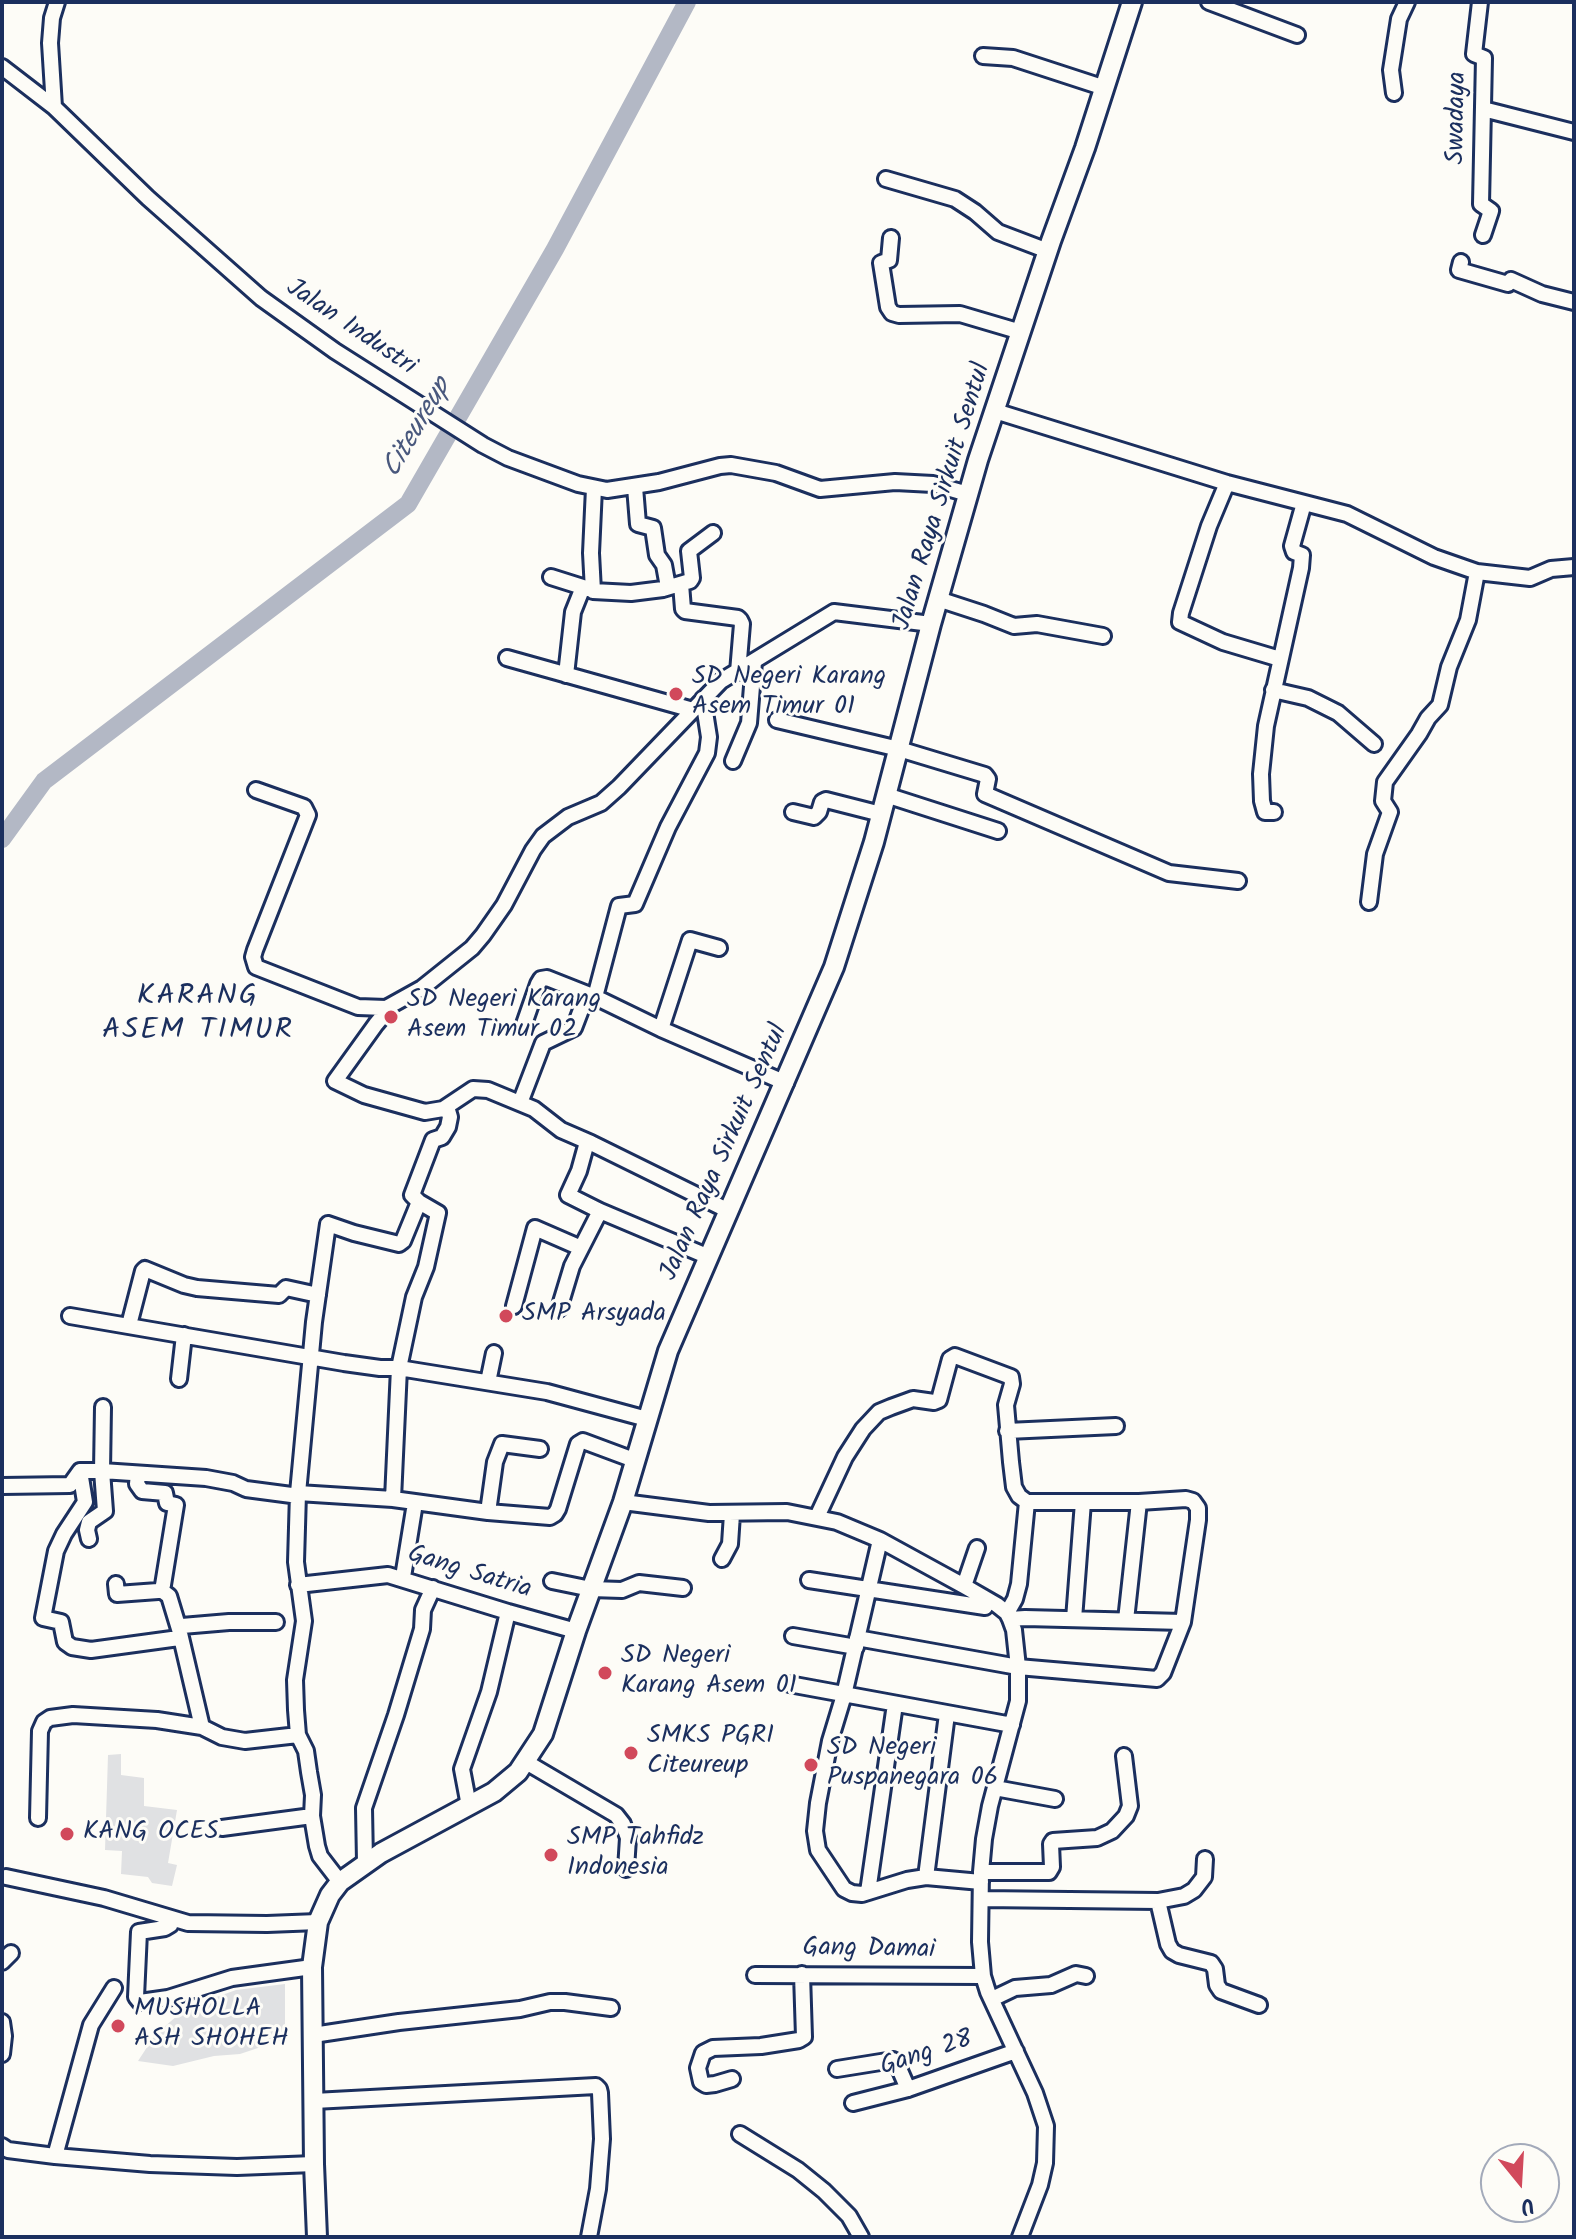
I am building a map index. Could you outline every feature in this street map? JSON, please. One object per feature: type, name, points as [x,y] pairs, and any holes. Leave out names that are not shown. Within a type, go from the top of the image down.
[{"type":"main road","name":"Jalan Raya Sirkuit Sentul","points":[[317,2237],[312,1967],[318,1922],[330,1895],[340,1882],[365,1862],[502,1786],[526,1762],[543,1734],[623,1502],[668,1351],[834,967],[881,814],[968,494],[1132,2]]},
{"type":"street","points":[[54,107],[50,43],[57,2]]},
{"type":"street","points":[[1209,2],[1297,35]]},
{"type":"street","points":[[1394,93],[1391,70],[1399,19],[1407,2]]},
{"type":"street","name":"Swadaya","points":[[1480,2],[1474,54],[1484,58],[1481,204],[1491,211],[1483,235]]},
{"type":"street","points":[[983,56],[1013,58],[1105,88]]},
{"type":"street","name":"Jalan Industri","points":[[2,67],[54,107],[148,198],[261,298],[335,351],[483,445],[516,461],[594,488],[614,490],[731,465],[776,473],[820,489],[895,482],[933,484],[968,494]]},
{"type":"street","points":[[1483,109],[1574,132]]},
{"type":"street","points":[[886,179],[955,199],[998,232],[1048,251]]},
{"type":"street","points":[[891,238],[889,260],[881,263],[888,307],[892,313],[960,314],[1021,332]]},
{"type":"street","points":[[1461,262],[1459,270],[1508,284],[1511,280],[1542,294],[1574,302]]},
{"type":"street","points":[[995,411],[1227,483],[1347,514],[1434,557],[1477,572],[1530,578],[1551,569],[1574,567]]},
{"type":"street","points":[[1227,483],[1205,540],[1180,622],[1223,642],[1280,659]]},
{"type":"street","points":[[635,487],[638,524],[653,528],[657,555],[685,611],[740,620],[738,672]]},
{"type":"street","points":[[566,675],[573,612],[588,589],[594,488]]},
{"type":"street","points":[[1274,812],[1265,812],[1261,787],[1266,726],[1302,558],[1292,546],[1304,503]]},
{"type":"street","points":[[551,577],[588,589],[631,593],[674,586],[690,581],[689,551],[713,533]]},
{"type":"street","points":[[1369,902],[1375,854],[1390,812],[1383,801],[1385,782],[1440,705],[1449,667],[1468,620],[1477,572]]},
{"type":"street","points":[[938,599],[1014,626],[1037,624],[1103,636]]},
{"type":"street","points":[[729,1211],[561,1130],[539,1111],[479,1088],[469,1091],[447,1107],[430,1112],[364,1095],[335,1081],[393,1005],[441,974],[483,935],[504,905],[543,836],[568,817],[601,803],[721,681],[834,612],[931,624]]},
{"type":"street","points":[[507,658],[566,675],[698,704]]},
{"type":"street","points":[[733,761],[749,723],[754,662]]},
{"type":"street","points":[[1273,690],[1308,698],[1338,713],[1374,744]]},
{"type":"street","points":[[520,1103],[543,1043],[574,1028],[591,996],[619,906],[635,904],[668,827],[707,753],[709,737],[698,704]]},
{"type":"street","points":[[777,720],[899,749],[985,775],[988,779],[985,794],[1169,873],[1238,881]]},
{"type":"street","points":[[256,790],[304,807],[308,815],[255,950],[253,957],[256,967],[358,1007],[375,1009],[393,1005]]},
{"type":"street","points":[[886,795],[998,831]]},
{"type":"street","points":[[793,812],[814,817],[826,800],[881,814]]},
{"type":"street","points":[[661,1029],[690,940],[719,948]]},
{"type":"street","points":[[524,1024],[542,978],[591,996],[786,1083]]},
{"type":"street","points":[[393,1499],[399,1368],[414,1297],[424,1273],[438,1213],[412,1195],[433,1140],[442,1137],[448,1127],[450,1117],[447,1107]]},
{"type":"street","points":[[587,1142],[568,1195],[709,1257]]},
{"type":"street","points":[[340,1882],[320,1856],[312,1816],[313,1795],[306,1751],[298,1735],[295,1680],[304,1621],[296,1545],[298,1494],[318,1295],[328,1224],[399,1244],[419,1202]]},
{"type":"street","points":[[559,1309],[572,1266],[600,1211]]},
{"type":"street","points":[[514,1306],[535,1228],[581,1248]]},
{"type":"street","points":[[129,1325],[145,1269],[197,1288],[279,1295],[287,1288],[318,1295]]},
{"type":"street","points":[[70,1316],[380,1368],[399,1368],[547,1392],[647,1419]]},
{"type":"street","points":[[179,1379],[184,1335]]},
{"type":"street","points":[[488,1382],[494,1353]]},
{"type":"street","points":[[793,1636],[856,1642],[1018,1667],[1154,1680],[1163,1673],[1183,1622],[1198,1508],[1193,1501],[1186,1499],[1027,1502],[1014,1487],[1007,1431],[1006,1405],[1012,1384],[1009,1375],[952,1356],[939,1400],[906,1401],[879,1412],[863,1429],[845,1457],[817,1517]]},
{"type":"street","points":[[89,1539],[87,1530],[91,1520],[105,1511],[103,1407]]},
{"type":"street","points":[[1007,1431],[1116,1426]]},
{"type":"street","points":[[80,1471],[206,1478],[246,1489],[393,1499],[550,1517],[555,1514],[578,1444],[583,1441],[634,1460]]},
{"type":"street","points":[[488,1512],[495,1462],[502,1444],[540,1449]]},
{"type":"street","points":[[2,1486],[70,1485],[80,1471]]},
{"type":"street","points":[[80,1471],[85,1502],[56,1551],[43,1618],[61,1622],[65,1642],[72,1647],[91,1650],[179,1633]]},
{"type":"street","points":[[138,1474],[137,1484],[142,1491],[165,1493],[167,1503],[176,1505],[161,1590]]},
{"type":"street","points":[[623,1502],[732,1514],[787,1512],[837,1522],[880,1540],[964,1586],[1008,1616],[1183,1622]]},
{"type":"street","points":[[1020,2237],[1040,2185],[1047,2147],[1046,2126],[1040,2105],[983,1976],[980,1942],[984,1839],[1018,1701],[1014,1630],[1008,1616],[1019,1584],[1027,1502]]},
{"type":"street","points":[[1074,1619],[1083,1502]]},
{"type":"street","points":[[1126,1620],[1139,1502]]},
{"type":"street","points":[[403,1577],[415,1503]]},
{"type":"street","points":[[722,1559],[730,1544],[732,1514]]},
{"type":"street","points":[[880,1540],[844,1695],[830,1741],[815,1831],[818,1850],[844,1889],[852,1893],[868,1892],[926,1877],[1049,1872],[1053,1841],[1097,1838],[1112,1831],[1126,1816],[1130,1806],[1124,1756]]},
{"type":"street","points":[[964,1586],[977,1548]]},
{"type":"street","name":"Gang Satria","points":[[298,1585],[388,1575],[403,1577],[576,1631]]},
{"type":"street","points":[[809,1580],[985,1607]]},
{"type":"street","points":[[552,1581],[591,1589],[622,1590],[639,1583],[683,1588]]},
{"type":"street","points":[[116,1584],[117,1594],[161,1590],[169,1596],[202,1727]]},
{"type":"street","points":[[365,1862],[364,1808],[422,1629],[423,1610],[433,1588]]},
{"type":"street","points":[[469,1806],[462,1769],[489,1692],[508,1612]]},
{"type":"street","points":[[179,1633],[182,1626],[276,1622]]},
{"type":"street","points":[[789,1684],[1012,1725]]},
{"type":"street","points":[[868,1892],[895,1704]]},
{"type":"street","points":[[926,1877],[947,1714]]},
{"type":"street","points":[[38,1818],[40,1731],[50,1718],[73,1715],[118,1717],[202,1727],[222,1737],[245,1741],[298,1735]]},
{"type":"street","points":[[526,1762],[616,1815],[628,1838],[626,1869]]},
{"type":"street","points":[[995,1788],[1055,1799]]},
{"type":"street","points":[[222,1828],[312,1816]]},
{"type":"street","points":[[981,1899],[1158,1901],[1184,1896],[1194,1890],[1204,1877],[1205,1859]]},
{"type":"street","points":[[6,1877],[104,1898],[188,1923],[318,1922]]},
{"type":"street","points":[[1158,1901],[1172,1951],[1211,1963],[1221,1991],[1259,2005]]},
{"type":"street","points":[[168,1918],[170,1925],[165,1928],[139,1932],[136,1997],[140,2002],[168,1998],[232,1978],[312,1967]]},
{"type":"street","points":[[732,2079],[706,2085],[701,2082],[698,2068],[703,2053],[713,2048],[761,2046],[804,2037],[802,1974]]},
{"type":"street","points":[[992,1999],[1015,1988],[1051,1985],[1076,1974],[1086,1976]]},
{"type":"street","name":"Gang Damai","points":[[755,1975],[983,1976]]},
{"type":"street","points":[[55,2156],[91,2025],[114,1988]]},
{"type":"street","points":[[313,2035],[520,2009],[550,2002],[611,2008]]},
{"type":"street","points":[[2,2022],[2,2054]]},
{"type":"street","name":"Gang 28","points":[[853,2103],[908,2089],[1016,2051]]},
{"type":"street","points":[[837,2069],[893,2060],[908,2089]]},
{"type":"street","points":[[314,2101],[596,2086],[600,2093],[602,2139],[598,2189],[589,2237]]},
{"type":"street","points":[[740,2134],[798,2170],[824,2191],[849,2216],[861,2237]]},
{"type":"street","points":[[2,2146],[8,2150],[55,2156],[173,2165],[237,2167],[314,2164]]},
{"type":"shaded area","points":[[121,1754],[121,1775],[144,1778],[144,1806],[177,1810],[168,1863],[177,1865],[172,1886],[152,1883],[148,1877],[121,1874],[122,1851],[105,1850],[108,1755]]},
{"type":"shaded area","points":[[285,1984],[285,2039],[240,2054],[214,2056],[173,2066],[138,2061],[155,2035],[186,2008],[236,1990]]},
{"type":"waterway","name":"Citeureup","points":[[2,839],[44,781],[408,504],[555,249],[687,2]]},
{"type":"place","name":"SD Negeri Karang Asem Timur 01","points":[[676,694]]},
{"type":"place","name":"SD Negeri Karang Asem Timur 02","points":[[391,1017]]},
{"type":"place","name":"SMP Arsyada","points":[[506,1316]]},
{"type":"place","name":"SD Negeri Karang Asem 01","points":[[605,1673]]},
{"type":"place","name":"SMKS PGRI Citeureup","points":[[631,1753]]},
{"type":"place","name":"SD Negeri Puspanegara 06","points":[[811,1765]]},
{"type":"place","name":"KANG OCES","points":[[67,1834]]},
{"type":"place","name":"SMP Tahfidz Indonesia","points":[[551,1855]]},
{"type":"place","name":"MUSHOLLA ASH SHOHEH","points":[[118,2026]]},
{"type":"district","name":"KARANG ASEM TIMUR","points":[[198,1016]]}]
